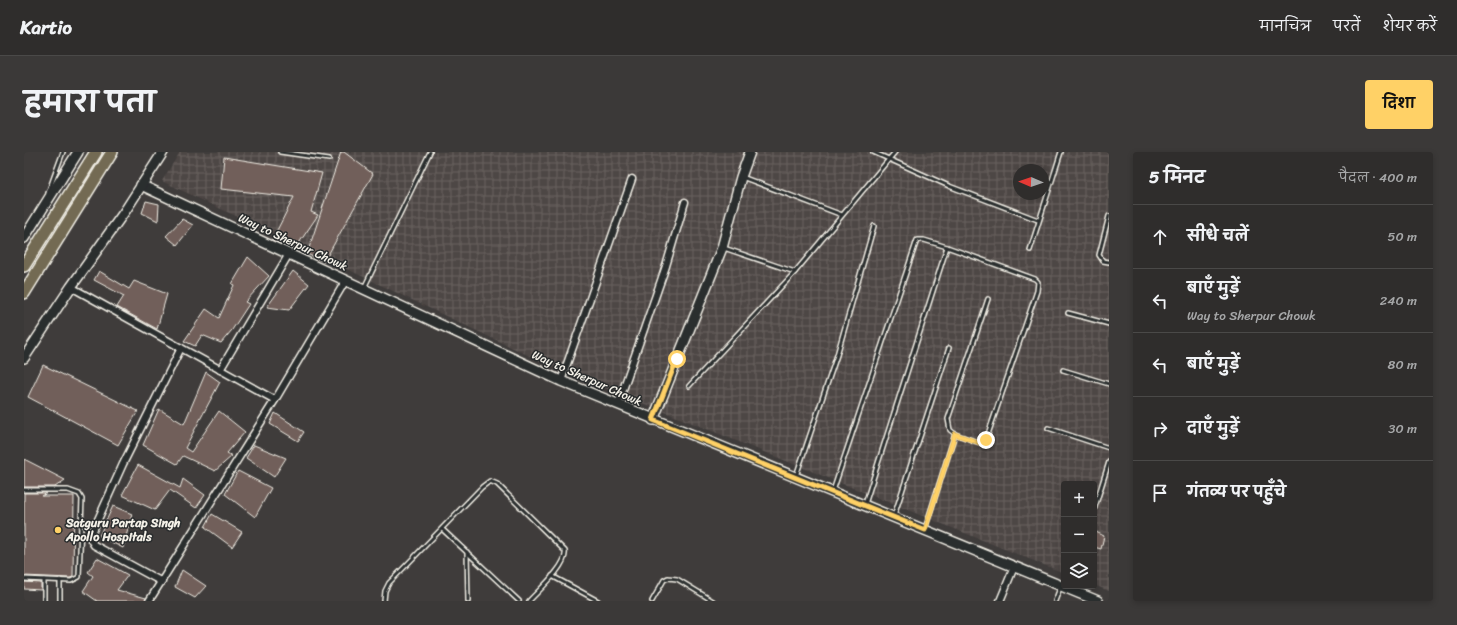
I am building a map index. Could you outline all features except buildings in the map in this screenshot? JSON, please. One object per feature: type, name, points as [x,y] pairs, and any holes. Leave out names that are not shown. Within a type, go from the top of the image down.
[{"type":"highway","points":[[24,266],[96,152]]},
{"type":"highway","points":[[24,293],[112,152]]},
{"type":"street","points":[[24,238],[78,152]]},
{"type":"street","points":[[24,358],[71,287],[124,212],[163,152]]},
{"type":"street","points":[[653,420],[722,248],[740,177],[750,152]]},
{"type":"street","points":[[561,381],[632,179]]},
{"type":"street","name":"Way to Sherpur Chowk","points":[[141,184],[561,381],[893,518],[1061,585]]},
{"type":"street","points":[[618,404],[666,266],[685,202]]},
{"type":"street","points":[[220,370],[289,254]]},
{"type":"street","points":[[149,601],[275,400],[346,280]]},
{"type":"street","points":[[71,287],[275,400]]},
{"type":"street","points":[[162,582],[94,545],[90,535],[123,464],[181,348]]},
{"type":"street","points":[[1000,601],[1014,567]]},
{"type":"street","name":"Way to Sherpur Chowk","points":[[1071,589],[1098,601]]},
{"type":"lane","points":[[41,213],[64,152]]},
{"type":"lane","points":[[280,152],[329,159]]},
{"type":"lane","points":[[364,288],[430,152]]},
{"type":"lane","points":[[873,152],[949,186],[1038,220]]},
{"type":"lane","points":[[689,386],[795,272],[895,152]]},
{"type":"lane","points":[[1030,250],[1038,220],[1061,152]]},
{"type":"lane","points":[[740,177],[842,215]]},
{"type":"lane","points":[[1109,216],[1099,255],[1103,261],[1109,262]]},
{"type":"lane","points":[[795,477],[837,355],[874,226]]},
{"type":"lane","points":[[832,493],[915,242],[917,240],[924,240],[947,247],[1036,279],[1038,286],[986,440],[980,443],[955,434],[950,430],[948,419],[988,298]]},
{"type":"lane","points":[[865,506],[947,247]]},
{"type":"lane","points":[[722,248],[795,272]]},
{"type":"lane","points":[[1068,313],[1109,324]]},
{"type":"lane","points":[[893,518],[949,348]]},
{"type":"lane","points":[[1063,370],[1109,384]]},
{"type":"lane","points":[[1048,428],[1109,448]]},
{"type":"lane","points":[[925,530],[955,434]]},
{"type":"lane","points":[[1097,501],[1107,473],[1109,462]]},
{"type":"lane","points":[[384,601],[385,591],[389,584],[487,482],[494,482],[563,547],[566,557],[552,576],[528,601]]},
{"type":"lane","points":[[24,490],[68,490],[79,494],[82,499],[80,571],[76,579],[24,579]]},
{"type":"lane","points":[[442,529],[519,601]]},
{"type":"lane","points":[[467,552],[468,601]]},
{"type":"lane","points":[[552,576],[598,601]]},
{"type":"lane","points":[[652,601],[664,580],[671,578],[685,584],[713,601]]},
{"type":"lane","points":[[44,580],[44,601]]},
{"type":"lane","points":[[60,580],[60,601]]},
{"type":"lane","points":[[1055,601],[1064,589]]},
{"type":"shaded area","points":[[180,152],[1109,152],[1109,591],[1097,586],[1097,481],[1061,481],[1061,572],[553,367],[162,181]]},
{"type":"place","name":"Satguru Partap Singh Apollo Hospitals","points":[[58,530]]},
{"type":"route","points":[[677,359],[653,420],[925,530],[955,434],[980,443],[986,440]]}]
